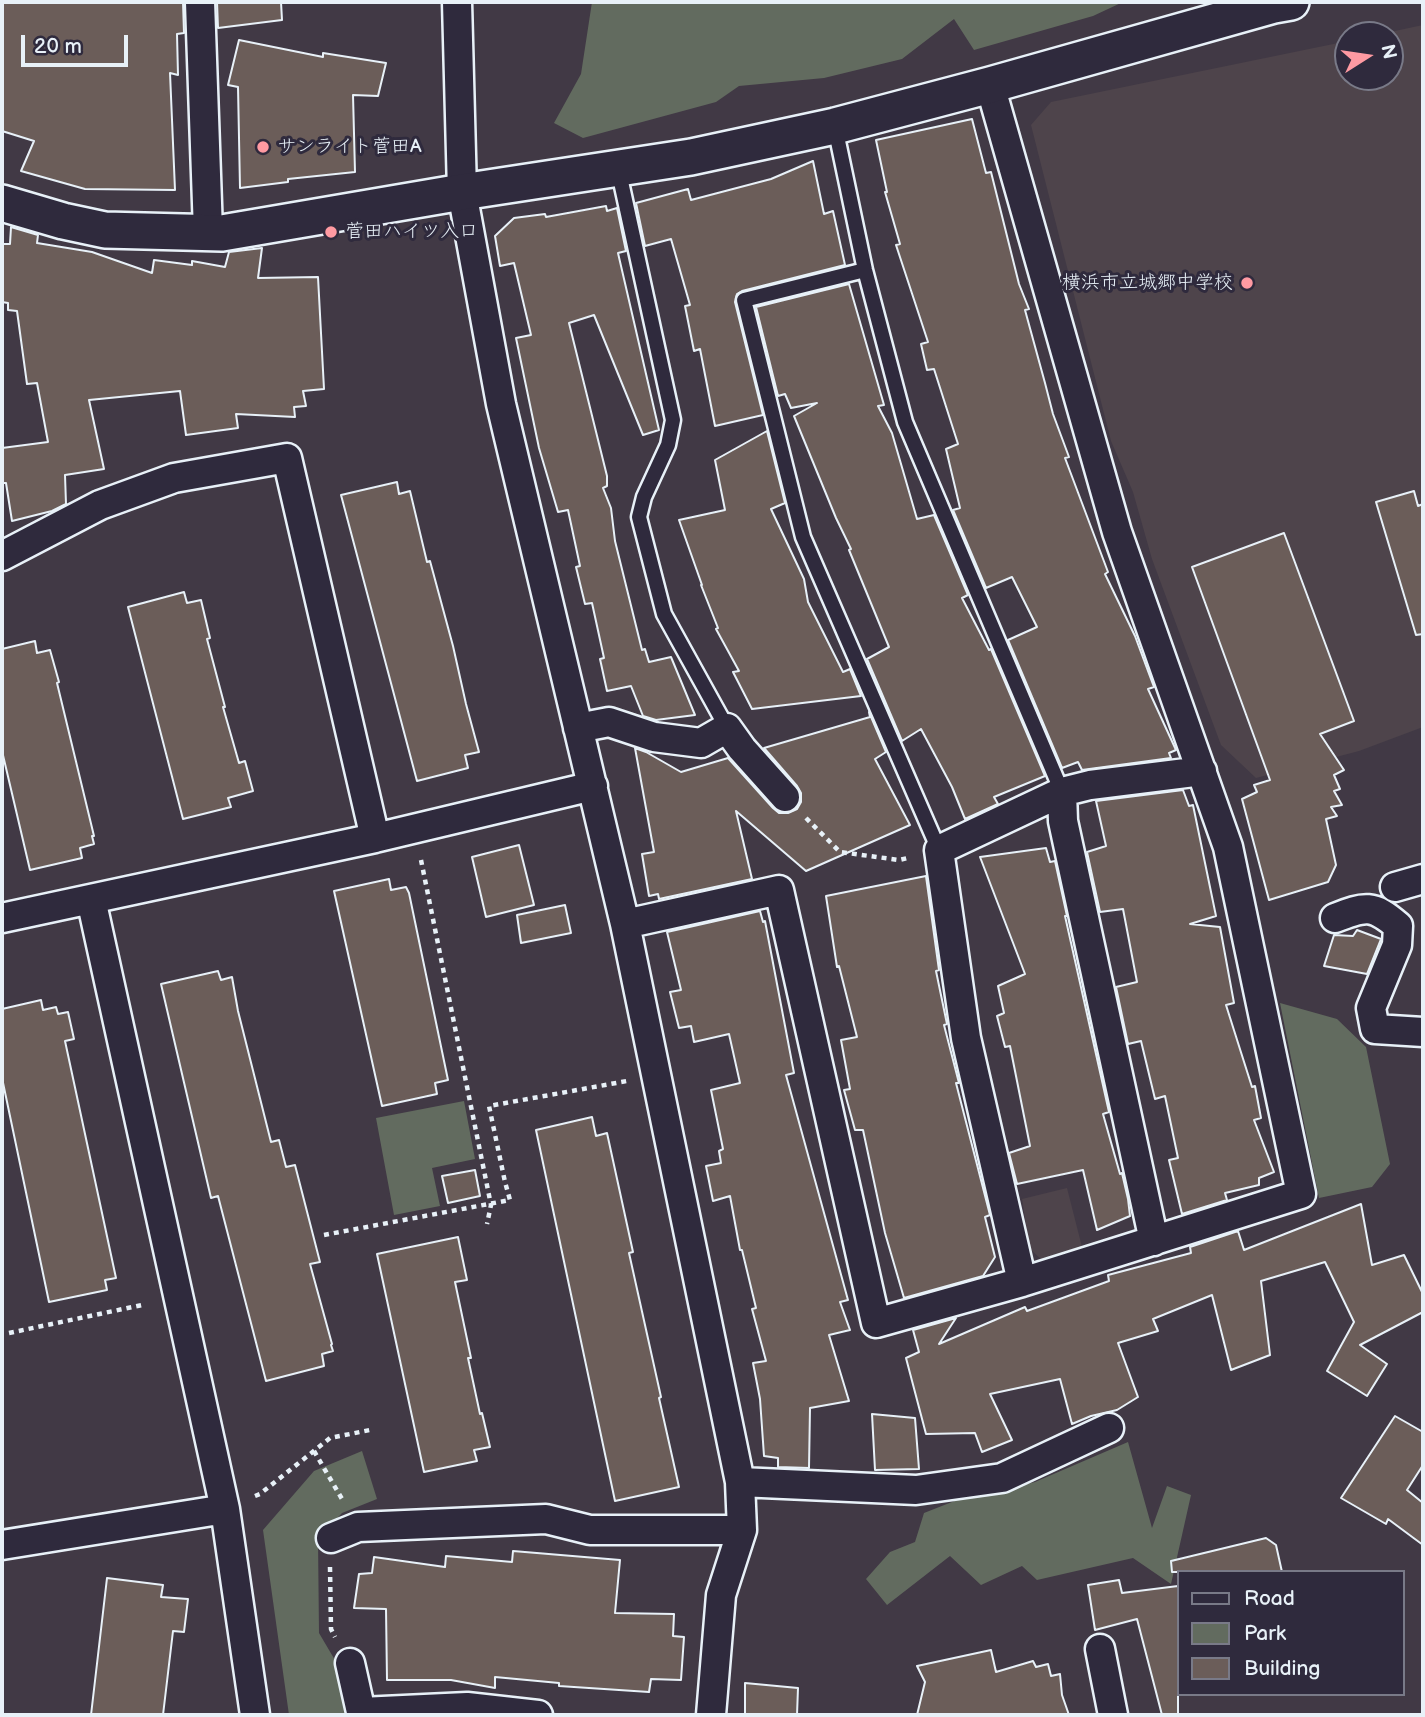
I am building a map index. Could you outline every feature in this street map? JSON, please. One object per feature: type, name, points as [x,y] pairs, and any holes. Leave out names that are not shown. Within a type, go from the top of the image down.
[{"type":"street","points":[[201,2],[208,232]]},
{"type":"street","points":[[457,2],[461,192],[501,404],[625,924],[740,1482],[742,1530],[721,1595],[711,1715]]},
{"type":"street","points":[[2,204],[105,230],[222,233],[461,192],[691,157],[835,126],[1291,2]]},
{"type":"street","points":[[625,924],[779,890],[876,1323],[1022,1282],[1301,1194],[1228,847],[1117,533],[990,85]]},
{"type":"street","points":[[2,555],[100,505],[174,478],[287,458],[375,838]]},
{"type":"street","points":[[578,727],[609,722],[654,737],[701,743],[727,729],[785,797]]},
{"type":"street","points":[[1022,1282],[966,1038],[939,850],[1062,792],[1202,771]]},
{"type":"street","points":[[2,918],[375,838],[593,786]]},
{"type":"street","points":[[1062,792],[1063,821],[1154,1241]]},
{"type":"street","points":[[1395,887],[1423,879]]},
{"type":"street","points":[[91,899],[225,1509],[255,1715]]},
{"type":"street","points":[[1335,918],[1367,908],[1383,913],[1398,926],[1397,945],[1371,1007],[1375,1029],[1423,1032]]},
{"type":"street","points":[[740,1482],[916,1490],[1002,1478],[1109,1428]]},
{"type":"street","points":[[2,1545],[225,1509]]},
{"type":"street","points":[[331,1538],[358,1527],[546,1519],[590,1530],[742,1530]]},
{"type":"street","points":[[1100,1649],[1113,1715]]},
{"type":"street","points":[[350,1663],[361,1712],[467,1707],[538,1715]]},
{"type":"lane","points":[[835,126],[865,270],[905,422],[1062,792]]},
{"type":"lane","points":[[618,167],[673,420],[668,445],[644,497],[639,517],[664,614],[727,729]]},
{"type":"lane","points":[[865,270],[744,300],[803,537],[939,850]]},
{"type":"path","points":[[785,797],[840,852],[899,860],[939,850]]},
{"type":"path","points":[[414,828],[491,1205],[487,1223]]},
{"type":"path","points":[[324,1236],[510,1200],[489,1106],[655,1076]]},
{"type":"path","points":[[9,1333],[142,1305]]},
{"type":"path","points":[[260,1494],[330,1438],[370,1430]]},
{"type":"path","points":[[314,1451],[340,1496]]},
{"type":"path","points":[[330,1588],[331,1629]]},
{"type":"shaded area","name":"横浜市立城郷中学校","points":[[1423,25],[1423,727],[1359,751],[1256,778],[1221,745],[1152,559],[1133,492],[1111,441],[1031,125],[1051,102],[1334,44],[1334,91],[1404,91],[1404,29]]},
{"type":"shaded area","points":[[1067,1188],[1082,1247],[1042,1260],[1030,1249],[1022,1199]]},
{"type":"green space","points":[[592,2],[1123,2],[1093,16],[974,50],[954,19],[902,59],[824,78],[739,86],[716,102],[583,138],[554,123],[581,74]]},
{"type":"green space","points":[[1280,1003],[1337,1019],[1366,1047],[1390,1164],[1372,1187],[1319,1198]]},
{"type":"green space","points":[[464,1101],[475,1159],[432,1168],[440,1206],[394,1215],[376,1118]]},
{"type":"green space","points":[[1128,1442],[1152,1528],[1167,1486],[1191,1495],[1171,1584],[1133,1558],[1037,1580],[1022,1566],[981,1585],[950,1556],[887,1605],[866,1579],[890,1552],[915,1542],[924,1513],[957,1500],[1035,1482]]},
{"type":"green space","points":[[362,1451],[377,1499],[342,1513],[318,1539],[319,1633],[342,1672],[350,1715],[289,1715],[263,1530],[314,1471]]},
{"type":"building","points":[[2,2],[183,2],[184,33],[177,34],[178,75],[170,73],[175,190],[85,189],[21,171],[34,141],[2,131]]},
{"type":"building","points":[[217,2],[281,2],[282,20],[218,28]]},
{"type":"building","points":[[239,40],[323,57],[323,53],[386,63],[378,96],[353,95],[355,172],[288,179],[288,182],[240,188],[238,87],[228,85]]},
{"type":"building","points":[[972,119],[986,173],[991,172],[1019,284],[1029,309],[1025,310],[1053,414],[1069,457],[1065,458],[1108,572],[1105,574],[1135,636],[1154,687],[1148,689],[1176,750],[1169,753],[1171,758],[1082,770],[1078,762],[1062,768],[1008,640],[1037,627],[1012,577],[986,588],[953,510],[960,508],[946,449],[958,444],[934,369],[927,370],[921,344],[928,342],[896,245],[900,244],[885,192],[876,140]]},
{"type":"building","points":[[813,161],[824,214],[833,211],[845,265],[737,294],[735,302],[763,415],[715,426],[700,349],[694,351],[685,306],[690,305],[671,239],[645,246],[636,203],[688,189],[691,200],[771,179]]},
{"type":"building","points":[[606,206],[607,211],[617,208],[626,251],[618,253],[659,430],[643,435],[594,315],[569,323],[607,476],[607,486],[603,488],[611,508],[615,541],[642,650],[645,649],[649,662],[671,657],[695,715],[656,720],[643,716],[631,686],[607,691],[600,659],[604,658],[592,603],[585,604],[576,567],[580,566],[568,510],[558,512],[539,448],[516,338],[531,335],[514,263],[500,266],[495,236],[514,218],[545,214],[546,217]]},
{"type":"building","points":[[11,227],[38,235],[37,243],[92,252],[152,273],[154,260],[192,265],[192,261],[225,267],[229,252],[262,248],[258,278],[318,277],[324,389],[303,391],[306,406],[294,407],[295,417],[236,414],[238,428],[186,435],[180,391],[89,400],[104,469],[65,475],[66,504],[52,511],[12,521],[6,483],[2,483],[2,448],[48,442],[37,383],[27,384],[17,311],[8,310],[8,303],[2,302],[2,244],[10,244]]},
{"type":"building","points":[[849,284],[884,405],[878,406],[892,433],[917,519],[934,515],[968,595],[962,598],[989,650],[991,649],[1045,776],[994,797],[998,804],[965,819],[952,787],[921,729],[902,741],[867,659],[889,647],[849,550],[851,549],[794,416],[817,403],[791,408],[785,394],[778,396],[756,307]]},
{"type":"building","points":[[767,431],[785,503],[771,509],[804,579],[808,602],[843,672],[850,669],[861,696],[752,709],[733,672],[739,671],[716,629],[718,628],[679,520],[725,510],[715,460]]},
{"type":"building","points":[[397,482],[399,494],[410,491],[479,752],[465,755],[468,768],[417,781],[341,495]]},
{"type":"building","points":[[1414,491],[1418,506],[1423,504],[1423,634],[1416,635],[1376,502]]},
{"type":"building","points":[[1284,533],[1354,721],[1320,734],[1344,770],[1334,775],[1340,789],[1334,791],[1342,805],[1331,807],[1337,816],[1326,819],[1336,865],[1328,882],[1269,900],[1242,799],[1257,792],[1254,785],[1270,780],[1192,567]]},
{"type":"building","points":[[184,592],[187,603],[201,600],[223,707],[239,763],[245,761],[253,791],[228,798],[231,807],[183,819],[128,607]]},
{"type":"building","points":[[35,641],[37,653],[50,650],[94,844],[80,848],[82,858],[30,870],[2,751],[2,649]]},
{"type":"building","points":[[869,712],[886,752],[875,759],[910,825],[806,871],[736,811],[752,879],[659,899],[658,894],[649,896],[642,854],[654,852],[635,748],[681,772],[728,758],[773,808],[779,813],[788,813],[797,809],[801,802],[801,793],[764,748],[870,717]]},
{"type":"building","points":[[1183,790],[1189,806],[1193,805],[1216,916],[1190,924],[1220,927],[1234,1003],[1226,1005],[1252,1087],[1255,1086],[1261,1118],[1254,1120],[1274,1172],[1259,1178],[1259,1185],[1225,1193],[1227,1200],[1182,1214],[1169,1160],[1178,1158],[1165,1096],[1155,1099],[1141,1041],[1128,1044],[1116,987],[1137,982],[1123,909],[1100,912],[1087,852],[1106,846],[1096,801]]},
{"type":"building","points":[[519,845],[534,905],[486,917],[472,857]]},
{"type":"building","points":[[1046,848],[1050,862],[1055,861],[1109,1112],[1103,1114],[1128,1199],[1130,1216],[1097,1230],[1083,1170],[1017,1184],[1009,1153],[1030,1146],[1010,1046],[1005,1047],[997,1016],[1004,1013],[998,986],[1025,974],[980,857]]},
{"type":"building","points":[[926,876],[939,970],[936,971],[947,1024],[944,1025],[990,1215],[985,1217],[995,1257],[983,1276],[904,1298],[885,1233],[863,1130],[855,1130],[844,1090],[850,1089],[841,1040],[857,1037],[839,966],[837,967],[826,896]]},
{"type":"building","points":[[389,879],[391,890],[406,887],[409,893],[448,1080],[435,1083],[437,1094],[382,1106],[334,891]]},
{"type":"building","points":[[565,905],[571,933],[521,943],[517,915]]},
{"type":"building","points":[[760,911],[763,922],[765,921],[794,1073],[786,1075],[848,1300],[840,1302],[850,1330],[829,1335],[849,1401],[810,1408],[809,1468],[778,1467],[778,1458],[764,1456],[760,1399],[753,1363],[766,1361],[752,1309],[756,1308],[740,1250],[730,1196],[713,1201],[706,1166],[721,1163],[719,1151],[723,1149],[711,1090],[740,1083],[729,1034],[694,1042],[691,1026],[679,1028],[670,992],[681,990],[667,932]]},
{"type":"building","points":[[1357,930],[1381,939],[1367,974],[1324,966],[1334,935],[1353,936]]},
{"type":"building","points":[[218,971],[221,980],[232,977],[271,1142],[279,1140],[286,1167],[295,1165],[320,1262],[310,1264],[333,1351],[322,1354],[324,1366],[266,1381],[218,1196],[211,1198],[161,984]]},
{"type":"building","points":[[41,1000],[43,1010],[56,1007],[58,1014],[68,1012],[74,1039],[65,1041],[116,1278],[105,1280],[107,1290],[49,1302],[2,1078],[2,1009]]},
{"type":"building","points":[[592,1117],[596,1136],[607,1133],[633,1252],[629,1253],[679,1487],[615,1501],[536,1130]]},
{"type":"building","points":[[475,1170],[480,1196],[448,1203],[442,1176]]},
{"type":"building","points":[[1361,1204],[1372,1265],[1404,1255],[1423,1294],[1423,1312],[1360,1345],[1387,1364],[1367,1396],[1327,1371],[1354,1322],[1325,1262],[1261,1281],[1270,1355],[1231,1370],[1212,1295],[1153,1319],[1158,1331],[1118,1343],[1138,1397],[1117,1410],[1072,1424],[1060,1379],[990,1394],[1012,1440],[982,1452],[975,1433],[926,1434],[906,1358],[919,1352],[913,1330],[956,1318],[939,1344],[1025,1307],[1027,1311],[1109,1281],[1108,1275],[1191,1253],[1190,1247],[1238,1231],[1244,1250]]},
{"type":"building","points":[[458,1237],[467,1280],[455,1282],[471,1358],[468,1358],[490,1447],[474,1450],[477,1461],[424,1472],[377,1254]]},
{"type":"building","points":[[872,1414],[915,1418],[919,1469],[875,1470]]},
{"type":"building","points":[[1395,1416],[1423,1432],[1423,1465],[1407,1490],[1423,1503],[1423,1545],[1388,1519],[1386,1524],[1341,1498]]},
{"type":"building","points":[[1266,1538],[1276,1545],[1282,1570],[1172,1572],[1171,1561]]},
{"type":"building","points":[[513,1551],[620,1560],[615,1613],[674,1614],[673,1636],[684,1637],[681,1680],[651,1679],[649,1692],[559,1686],[559,1683],[495,1677],[495,1688],[451,1680],[387,1680],[386,1609],[354,1608],[359,1574],[372,1573],[374,1557],[445,1567],[446,1556],[512,1562]]},
{"type":"building","points":[[107,1578],[163,1585],[161,1597],[188,1599],[184,1632],[173,1631],[163,1715],[91,1715]]},
{"type":"building","points":[[1119,1580],[1122,1593],[1176,1586],[1178,1715],[1162,1715],[1137,1619],[1095,1630],[1088,1585]]},
{"type":"building","points":[[991,1650],[996,1672],[1033,1661],[1036,1667],[1048,1664],[1051,1676],[1060,1674],[1062,1695],[1069,1715],[917,1715],[925,1682],[917,1666]]},
{"type":"building","points":[[745,1683],[798,1688],[797,1715],[745,1715]]},
{"type":"place","name":"サンライト菅田A","points":[[263,147]]},
{"type":"place","name":"菅田ハイツ入口","points":[[331,232]]},
{"type":"place","name":"横浜市立城郷中学校","points":[[1247,283]]}]
